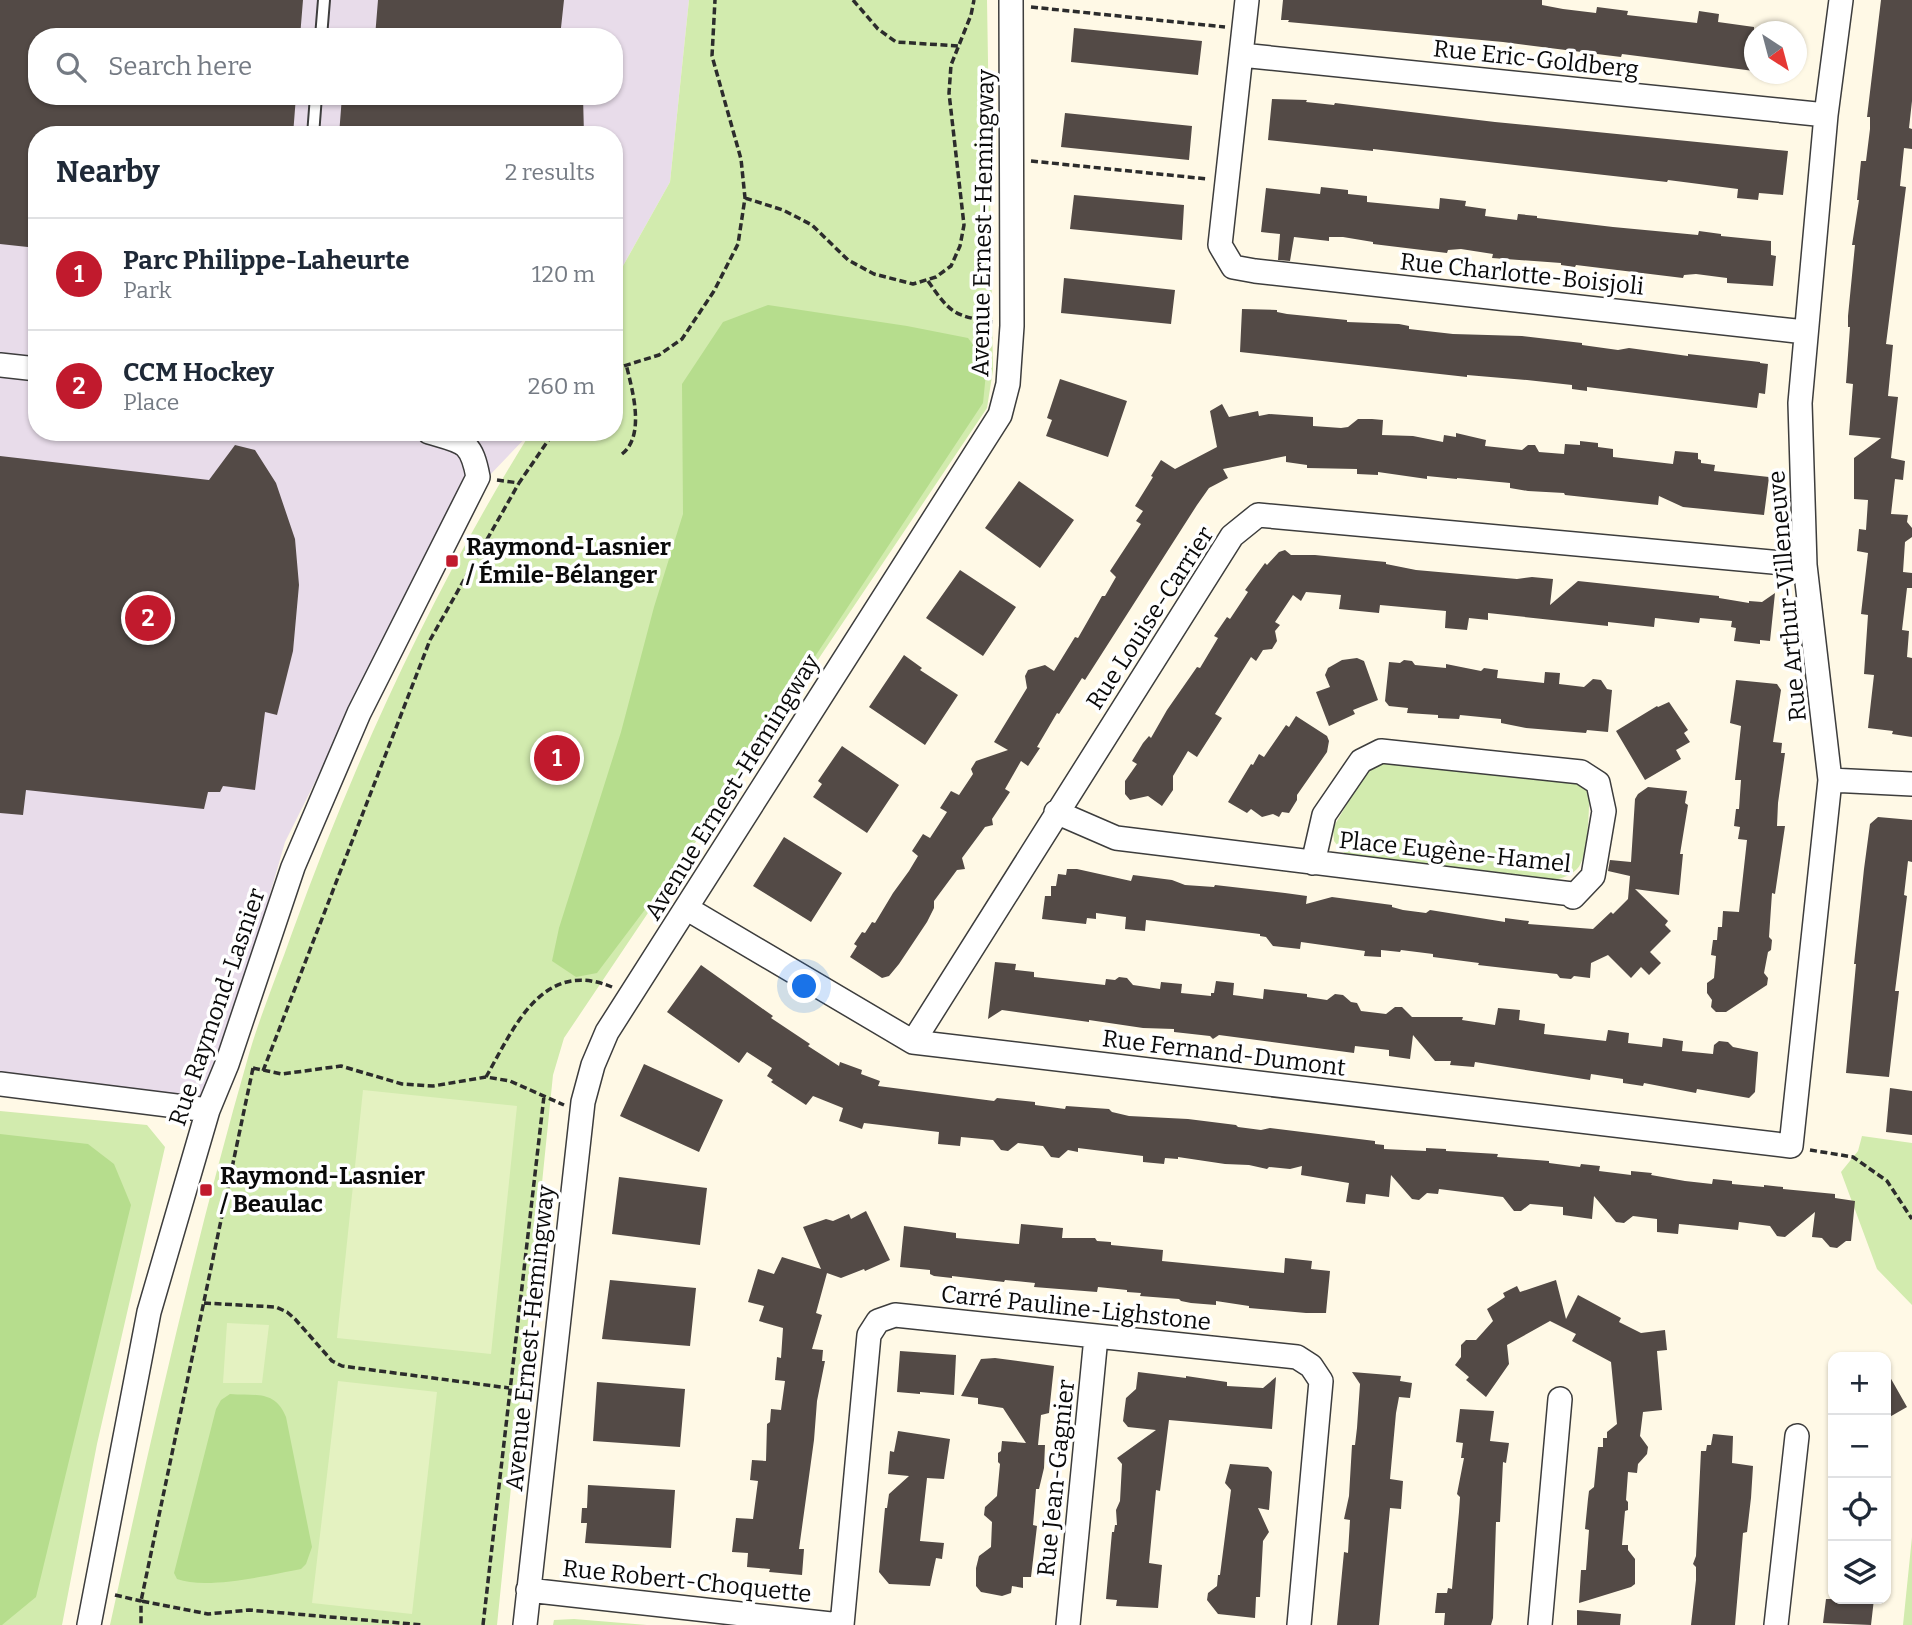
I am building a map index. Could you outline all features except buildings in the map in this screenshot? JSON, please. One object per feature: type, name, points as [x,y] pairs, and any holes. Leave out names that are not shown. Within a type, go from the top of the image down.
[{"type":"street","points":[[1241,55],[1247,0]]},
{"type":"street","name":"Rue Arthur-Villeneuve","points":[[1791,1146],[1830,780],[1805,565],[1800,404],[1826,115],[1841,0]]},
{"type":"street","name":"Avenue Ernest-Hemingway","points":[[525,1625],[583,1101],[593,1065],[607,1032],[1000,415],[1008,384],[1012,326],[1011,2]]},
{"type":"street","name":"Rue Eric-Goldberg","points":[[1241,55],[1826,115]]},
{"type":"street","name":"Rue Charlotte-Boisjoli","points":[[1241,55],[1220,245],[1233,267],[1805,332]]},
{"type":"street","points":[[0,365],[28,368]]},
{"type":"street","points":[[462,441],[474,455],[478,478]]},
{"type":"street","name":"Rue Raymond-Lasnier","points":[[89,1625],[149,1312],[208,1110],[227,1064],[293,867],[342,751],[478,478]]},
{"type":"street","name":"Rue Louise-Carrier","points":[[913,1042],[1232,536],[1258,515],[1805,565]]},
{"type":"street","name":"Place Eugène-Hamel","points":[[1056,812],[1116,838],[1313,863],[1572,894],[1573,897],[1594,876],[1604,811],[1598,783],[1580,772],[1381,751],[1362,761],[1324,815],[1313,863]]},
{"type":"street","points":[[1830,780],[1912,784]]},
{"type":"street","name":"Rue Fernand-Dumont","points":[[686,908],[913,1042],[1791,1146]]},
{"type":"street","points":[[0,1084],[208,1110]]},
{"type":"street","name":"Carré Pauline-Lighstone","points":[[841,1625],[869,1335],[878,1321],[895,1315],[1297,1357],[1311,1366],[1321,1381],[1299,1625]]},
{"type":"street","name":"Rue Jean-Gagnier","points":[[1068,1625],[1096,1337]]},
{"type":"street","points":[[1540,1625],[1560,1399]]},
{"type":"street","points":[[1776,1625],[1797,1436]]},
{"type":"street","name":"Rue Robert-Choquette","points":[[528,1590],[841,1625]]},
{"type":"lane","points":[[322,28],[324,0]]},
{"type":"lane","points":[[314,126],[315,105]]},
{"type":"path","points":[[623,365],[659,355],[682,339],[714,290],[738,244],[745,198],[741,159],[712,57],[715,0]]},
{"type":"path","points":[[853,0],[878,29],[896,42],[959,46]]},
{"type":"path","points":[[745,198],[783,210],[812,225],[848,261],[874,274],[913,284],[928,281],[951,266],[960,246],[964,225],[949,93],[951,65],[974,0]]},
{"type":"path","points":[[1011,2],[1226,27]]},
{"type":"path","points":[[1012,159],[1206,179]]},
{"type":"path","points":[[928,281],[945,306],[958,315],[1012,326]]},
{"type":"path","points":[[622,454],[627,451],[633,437],[635,420],[633,393],[626,364]]},
{"type":"path","points":[[263,1071],[430,640],[519,483],[548,441]]},
{"type":"path","points":[[478,478],[519,483]]},
{"type":"path","points":[[486,1077],[519,1019],[531,1003],[547,991],[568,981],[594,980],[612,988]]},
{"type":"path","points":[[141,1625],[141,1601],[253,1068],[282,1074],[341,1066],[402,1084],[433,1086],[486,1077],[510,1081],[562,1105],[583,1101]]},
{"type":"path","points":[[483,1625],[544,1096]]},
{"type":"path","points":[[1791,1146],[1853,1157],[1887,1181],[1912,1219]]},
{"type":"path","points":[[204,1303],[276,1307],[287,1312],[332,1361],[342,1366],[509,1388]]},
{"type":"path","points":[[96,1591],[208,1614],[249,1610],[423,1625]]},
{"type":"shaded area","points":[[0,0],[689,0],[670,182],[623,266],[623,126],[28,126],[28,441],[522,441],[445,522],[285,842],[208,1110],[0,1077]]},
{"type":"green space","points":[[689,0],[987,0],[993,370],[987,408],[564,1038],[553,1075],[497,1625],[110,1625],[192,1267],[229,1125],[264,1008],[316,868],[398,676],[461,552],[526,441],[623,441],[623,266],[670,182]]},
{"type":"green space","points":[[768,305],[968,338],[987,363],[983,403],[665,883],[597,973],[576,977],[552,961],[559,928],[621,732],[654,607],[683,514],[682,384],[723,322]]},
{"type":"green space","points":[[1384,762],[1571,781],[1584,786],[1590,793],[1586,845],[1581,863],[1570,874],[1546,882],[1352,859],[1334,841],[1333,828],[1366,771]]},
{"type":"green space","points":[[363,1090],[517,1106],[491,1354],[337,1338]]},
{"type":"green space","points":[[0,1111],[147,1125],[165,1147],[97,1444],[62,1625],[0,1625]]},
{"type":"green space","points":[[0,1134],[88,1144],[114,1164],[131,1205],[36,1597],[2,1625],[0,1625]]},
{"type":"green space","points":[[1862,1136],[1912,1143],[1912,1305],[1877,1269],[1841,1172],[1858,1151]]},
{"type":"green space","points":[[227,1323],[269,1325],[262,1383],[223,1383]]},
{"type":"green space","points":[[338,1381],[437,1392],[412,1614],[312,1603]]},
{"type":"green space","points":[[230,1394],[264,1396],[282,1408],[312,1547],[306,1564],[301,1569],[221,1582],[190,1582],[177,1579],[174,1573],[216,1409],[221,1400]]},
{"type":"green space","points":[[1912,1537],[1912,1625],[1903,1625]]},
{"type":"green space","points":[[554,1620],[647,1625],[553,1625]]},
{"type":"place","name":"Raymond-Lasnier / Émile-Bélanger","points":[[452,561]]},
{"type":"place","name":"CCM Hockey","points":[[148,618]]},
{"type":"place","name":"Parc Philippe-Laheurte","points":[[557,758]]},
{"type":"place","name":"Raymond-Lasnier / Beaulac","points":[[206,1190]]}]
